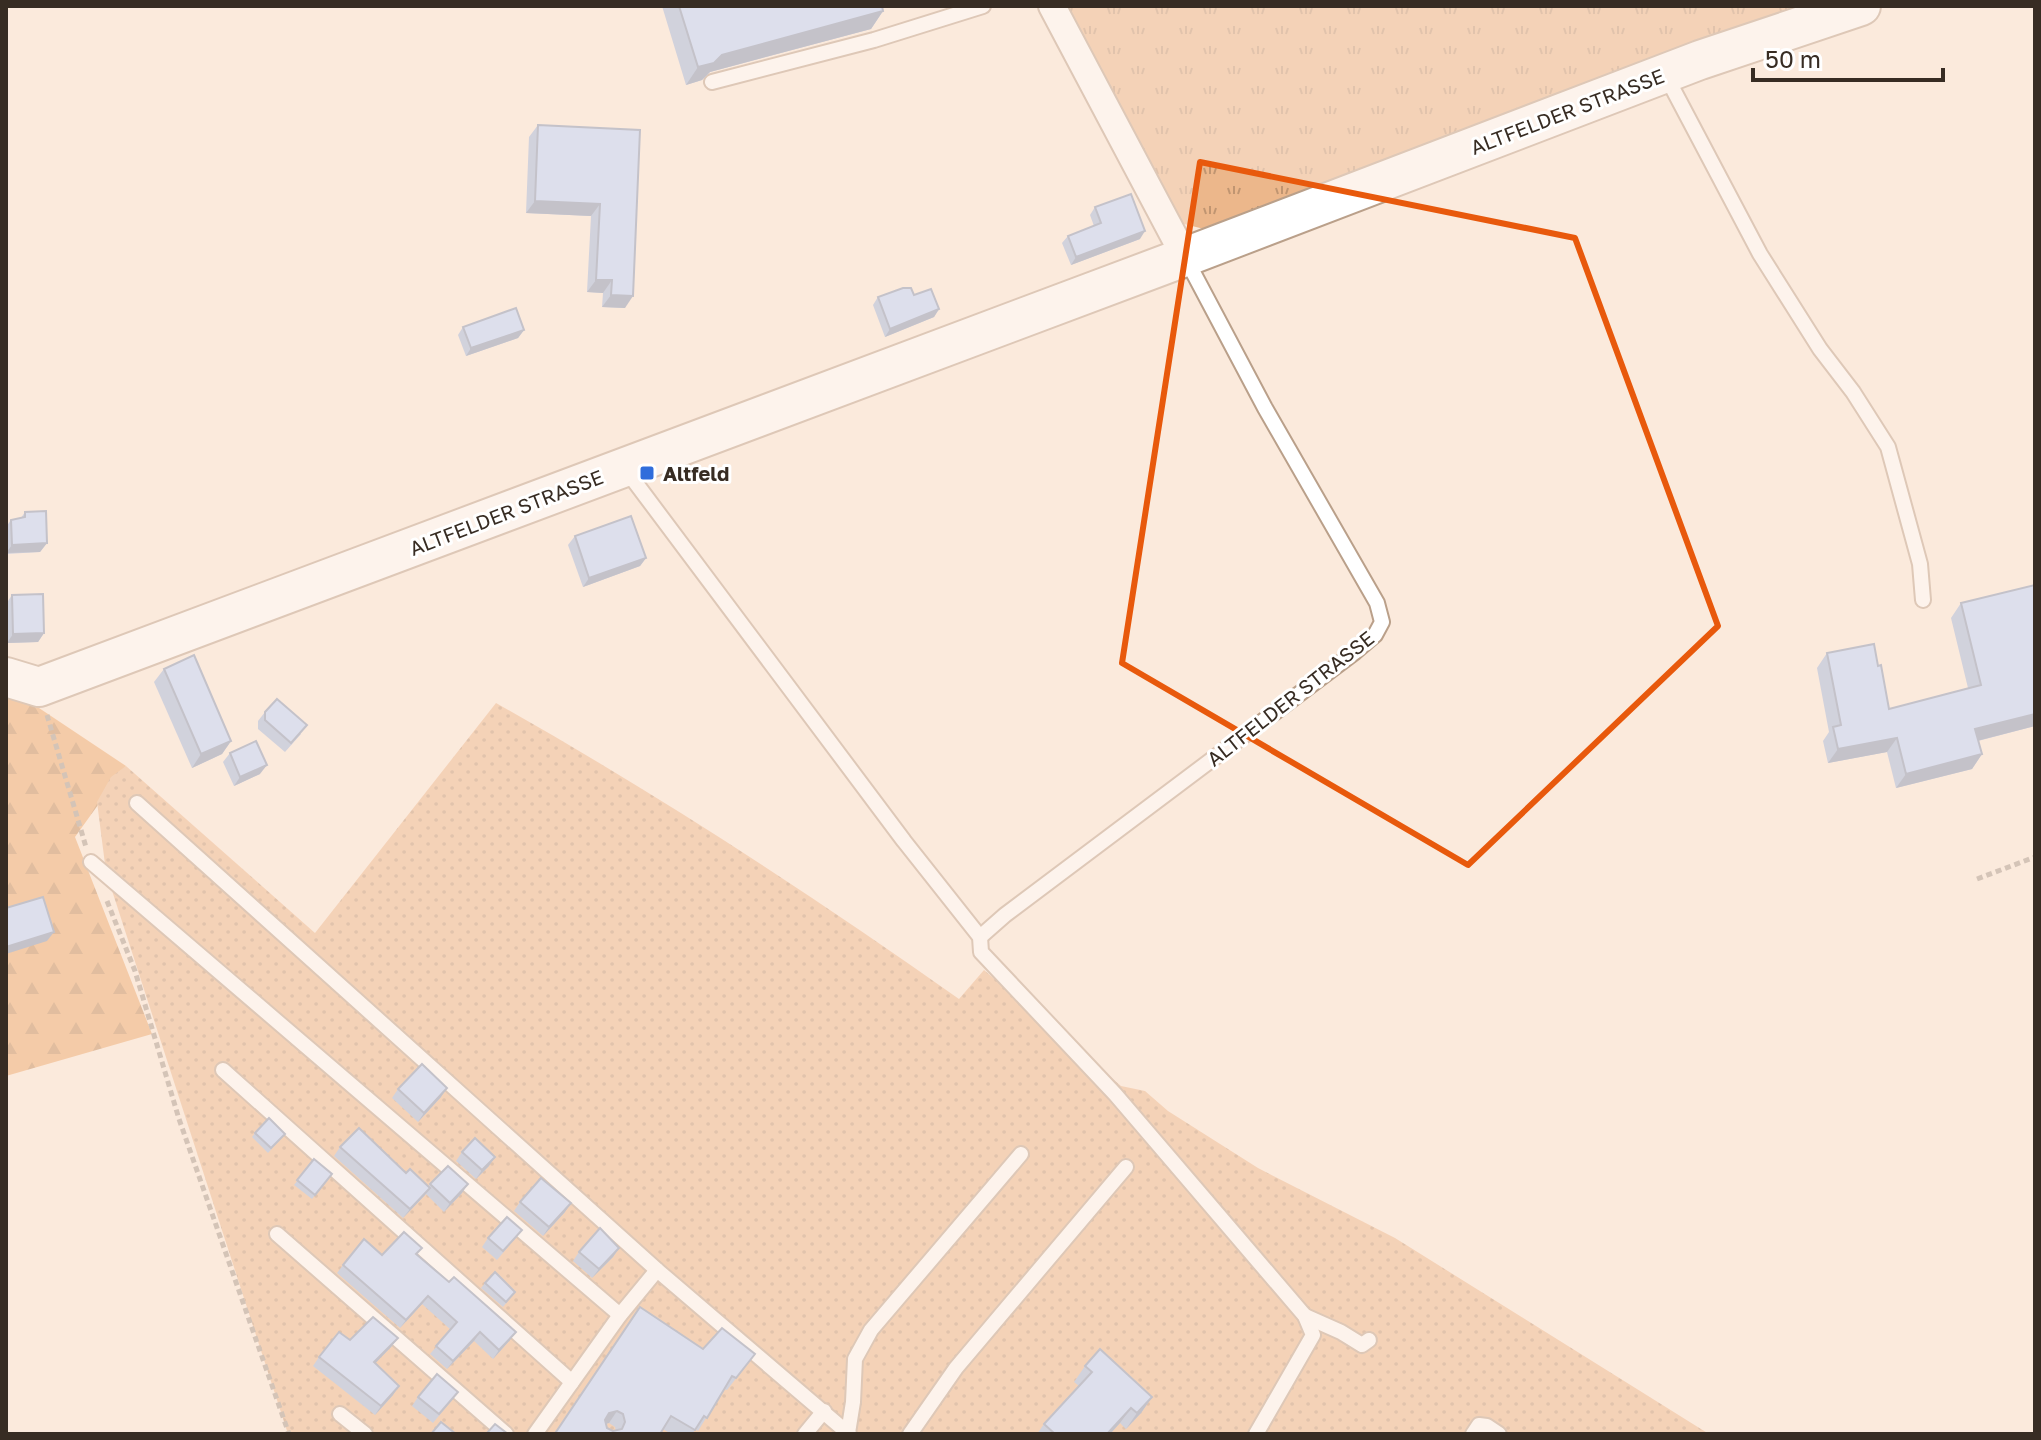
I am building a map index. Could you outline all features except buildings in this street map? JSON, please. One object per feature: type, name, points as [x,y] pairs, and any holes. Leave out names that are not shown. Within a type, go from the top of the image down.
[{"type":"street","name":"ALTFELDER STRASSE","points":[[1052,6],[1185,257]]},
{"type":"street","name":"ALTFELDER STRASSE","points":[[22,682],[624,467],[1665,74],[1861,6]]},
{"type":"lane","points":[[712,82],[874,40],[983,6]]},
{"type":"lane","points":[[1665,74],[1760,254],[1820,349],[1853,392],[1888,447],[1920,564],[1923,600]]},
{"type":"lane","name":"ALTFELDER STRASSE","points":[[980,937],[1355,652],[1375,635],[1382,622],[1377,603],[1265,408],[1185,257]]},
{"type":"lane","points":[[624,467],[904,841],[980,937],[981,952],[1115,1094],[1305,1316],[1313,1335],[1256,1434]]},
{"type":"lane","points":[[137,803],[657,1270],[849,1434]]},
{"type":"lane","points":[[91,862],[620,1315]]},
{"type":"lane","points":[[223,1070],[572,1382]]},
{"type":"lane","points":[[849,1434],[855,1359],[871,1330],[1021,1154]]},
{"type":"lane","points":[[910,1434],[956,1368],[1126,1167]]},
{"type":"lane","points":[[277,1234],[506,1434]]},
{"type":"lane","points":[[535,1434],[620,1315],[657,1270]]},
{"type":"lane","points":[[1305,1316],[1362,1345],[1369,1340]]},
{"type":"lane","points":[[805,1434],[824,1411]]},
{"type":"lane","points":[[340,1414],[365,1434]]},
{"type":"lane","points":[[1473,1434],[1479,1425],[1499,1434]]},
{"type":"path","points":[[22,682],[135,971],[179,1119],[289,1434]]},
{"type":"path","points":[[1977,879],[2035,857]]},
{"type":"highlighted area","points":[[1200,162],[1575,238],[1718,626],[1468,865],[1122,663]]},
{"type":"green space","points":[[1066,6],[1861,6],[1208,230],[1180,223]]},
{"type":"green space","points":[[6,686],[126,766],[75,837],[152,1034],[6,1076]]},
{"type":"green space","points":[[496,703],[615,772],[731,845],[959,999],[984,970],[1121,1086],[1145,1091],[1168,1111],[1258,1168],[1395,1238],[1709,1434],[288,1434],[106,872],[97,802],[111,777],[126,766],[315,933]]},
{"type":"place","name":"Altfeld","points":[[647,473]]}]
